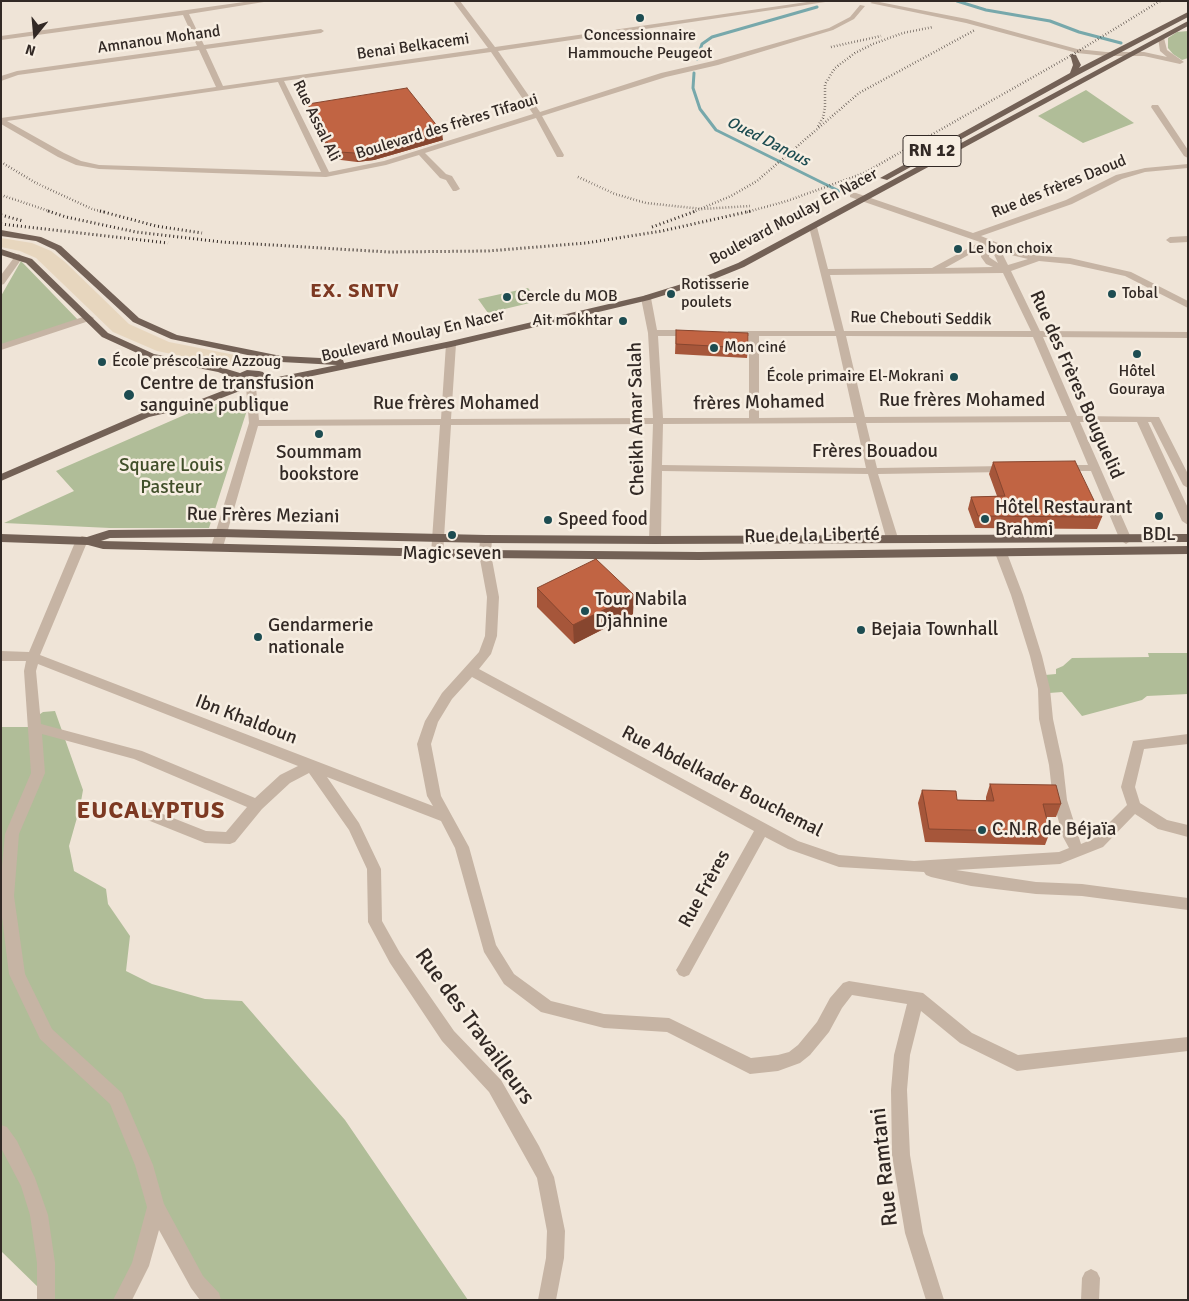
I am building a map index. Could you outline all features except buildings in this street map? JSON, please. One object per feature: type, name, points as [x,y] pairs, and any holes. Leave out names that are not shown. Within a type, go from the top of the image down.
[{"type":"main road","name":"RN 12","points":[[1075,73],[1188,14]]},
{"type":"main road","name":"RN 12","points":[[1113,63],[1188,23]]},
{"type":"main road","points":[[1074,53],[1077,65],[1075,73]]},
{"type":"main road","name":"Boulevard Moulay En Nacer","points":[[251,383],[648,289],[696,275],[734,261],[1113,63]]},
{"type":"main road","name":"Boulevard Moulay En Nacer","points":[[251,383],[451,344],[646,298],[704,280],[741,266],[813,227],[858,197],[1075,73]]},
{"type":"main road","points":[[1,233],[38,240],[58,248],[136,320],[174,337],[281,359],[340,362]]},
{"type":"main road","points":[[1,252],[29,261],[105,335],[151,356],[220,370],[251,383]]},
{"type":"main road","points":[[251,383],[257,354]]},
{"type":"main road","points":[[1,478],[146,415],[202,402],[251,383]]},
{"type":"main road","name":"Rue Frères Meziani","points":[[85,541],[109,534],[220,533],[438,537]]},
{"type":"main road","name":"Rue de la Liberté","points":[[438,537],[656,540],[892,538],[1126,540],[1188,538]]},
{"type":"main road","name":"Rue Frères Meziani","points":[[1,538],[85,541],[103,545],[437,554]]},
{"type":"main road","name":"Rue de la Liberté","points":[[437,554],[699,556],[1188,550]]},
{"type":"street","points":[[1,38],[267,1]]},
{"type":"street","points":[[456,1],[538,115],[560,155]]},
{"type":"street","name":"Benai Belkacemi","points":[[1,120],[829,1]]},
{"type":"street","points":[[872,2],[1004,30],[1100,61],[1113,63],[1144,58],[1179,63]]},
{"type":"street","name":"Boulevard des frères Tifaoui","points":[[1,120],[61,155],[80,163],[99,167],[326,174],[386,163],[664,75],[725,60],[831,29],[852,18],[858,5],[872,2]]},
{"type":"street","points":[[185,12],[221,88]]},
{"type":"street","name":"Amnanou Mohand","points":[[1,79],[17,74],[321,31]]},
{"type":"street","points":[[1144,37],[1147,46],[1161,57]]},
{"type":"street","points":[[1161,38],[1164,51],[1179,63]]},
{"type":"street","points":[[1074,53],[1133,53],[1161,57],[1188,66]]},
{"type":"street","name":"Rue Assal Ali","points":[[280,80],[326,174]]},
{"type":"street","points":[[1155,107],[1188,156]]},
{"type":"street","points":[[420,152],[443,176],[449,178],[456,189]]},
{"type":"street","name":"Rue des frères Daoud","points":[[973,236],[1069,202],[1119,177],[1145,170],[1188,166]]},
{"type":"street","points":[[858,197],[973,236],[990,244],[1041,259],[1070,261],[1128,274],[1188,305]]},
{"type":"street","points":[[813,227],[872,471],[892,538]]},
{"type":"street","points":[[1170,240],[1188,239]]},
{"type":"street","points":[[990,244],[984,252],[989,262],[1005,270]]},
{"type":"street","points":[[934,270],[990,244]]},
{"type":"street","points":[[1,282],[19,257]]},
{"type":"street","points":[[824,272],[1005,270],[1018,264],[1041,259]]},
{"type":"street","name":"Rue des Frères Bouguelid","points":[[1005,270],[1037,335],[1093,468],[1126,540]]},
{"type":"street","name":"Cheikh Amar Salah","points":[[646,298],[653,333],[658,422],[656,540]]},
{"type":"street","points":[[1,348],[88,318]]},
{"type":"street","name":"Rue Chebouti Seddik","points":[[653,333],[1188,335]]},
{"type":"street","points":[[754,333],[754,420]]},
{"type":"street","points":[[437,554],[451,344]]},
{"type":"street","points":[[217,547],[254,423],[251,383]]},
{"type":"street","name":"Rue frères Mohamed","points":[[860,419],[1155,419],[1184,470]]},
{"type":"street","name":"frères Mohamed","points":[[658,422],[860,419]]},
{"type":"street","points":[[1141,419],[1188,521]]},
{"type":"street","name":"Rue frères Mohamed","points":[[254,423],[447,421],[658,422]]},
{"type":"street","name":"Frères Bouadou","points":[[657,468],[872,471],[1016,469]]},
{"type":"street","points":[[1055,468],[1093,468]]},
{"type":"street","points":[[1184,470],[1188,485]]},
{"type":"street","points":[[486,539],[485,554],[494,597],[491,636],[485,654],[472,671],[447,696],[432,721],[424,744],[434,796],[462,847],[489,947],[509,980],[547,1007],[604,1021],[669,1025],[750,1066],[778,1063],[794,1058],[804,1050],[824,1027],[836,1003],[849,988],[917,998],[966,1038],[1017,1063],[1188,1044]]},
{"type":"street","points":[[85,541],[33,657],[30,671],[38,772],[12,834],[7,896],[17,974],[46,1034],[116,1099],[144,1165],[156,1207],[198,1282],[212,1300]]},
{"type":"street","points":[[1001,553],[1017,595],[1036,656],[1044,689],[1046,719],[1056,765],[1060,800],[1070,837],[1077,851]]},
{"type":"street","name":"Ibn Khaldoun","points":[[1,656],[33,657],[445,817]]},
{"type":"street","name":"Rue Abdelkader Bouchemal","points":[[472,671],[793,845],[839,861],[914,867],[1060,858],[1098,843],[1134,806]]},
{"type":"street","points":[[35,727],[137,755],[257,805]]},
{"type":"street","points":[[1188,739],[1138,745],[1128,786],[1134,806],[1163,825],[1188,831]]},
{"type":"street","points":[[146,813],[205,837],[230,838],[257,805],[284,779],[311,765]]},
{"type":"street","name":"Rue des Travailleurs","points":[[311,765],[354,827],[374,869],[375,922],[395,958],[448,1036],[495,1086],[533,1152],[545,1177],[556,1231],[555,1258],[547,1300]]},
{"type":"street","name":"Rue Frères","points":[[684,970],[763,828]]},
{"type":"street","points":[[914,867],[971,880],[1036,888],[1082,890],[1188,904]]},
{"type":"street","name":"Rue Ramtani","points":[[917,998],[902,1055],[899,1090],[901,1155],[914,1233],[935,1300]]},
{"type":"street","points":[[1,1133],[11,1147],[29,1184],[39,1215],[46,1263],[46,1300]]},
{"type":"street","points":[[122,1300],[140,1266],[156,1207]]},
{"type":"street","points":[[1090,1300],[1091,1278]]},
{"type":"green space","points":[[1188,31],[1188,58],[1182,60],[1168,48],[1168,38],[1177,32]]},
{"type":"green space","points":[[1086,90],[1134,123],[1083,143],[1038,116]]},
{"type":"green space","points":[[21,261],[81,323],[1,346],[1,296]]},
{"type":"green space","points":[[528,288],[538,301],[488,313],[478,299]]},
{"type":"green space","name":"Square Louis Pasteur","points":[[236,401],[248,407],[209,528],[110,528],[4,523],[74,491],[56,471],[205,406]]},
{"type":"green space","points":[[1148,653],[1188,653],[1188,694],[1147,696],[1142,700],[1082,716],[1062,692],[1049,693],[1045,675],[1056,674],[1056,669],[1072,658],[1149,657]]},
{"type":"green space","points":[[55,711],[83,790],[69,846],[74,871],[106,889],[108,904],[130,936],[126,971],[152,984],[205,999],[242,1001],[345,1120],[468,1300],[212,1300],[156,1207],[122,1300],[46,1300],[44,1293],[1,1251],[1,727],[34,727],[33,719],[43,712]]},
{"type":"shaded area","points":[[1,238],[32,243],[51,251],[65,262],[129,324],[169,342],[245,357],[235,367],[157,351],[113,332],[36,258],[20,251],[1,247]]},
{"type":"waterway","points":[[957,1],[986,10],[1050,21],[1079,32],[1121,43]]},
{"type":"waterway","name":"Oued Danous","points":[[697,59],[702,44],[712,37],[817,7]]},
{"type":"waterway","name":"Oued Danous","points":[[694,73],[693,88],[700,109],[716,130],[839,191]]},
{"type":"railway","points":[[749,211],[787,201],[864,173],[1072,55],[1160,1]]},
{"type":"railway","points":[[818,126],[823,118],[825,107],[825,84],[835,68],[855,53],[873,44],[903,33],[933,27]]},
{"type":"railway","points":[[701,209],[731,196],[757,181],[859,93],[975,30]]},
{"type":"railway","points":[[831,47],[881,36]]},
{"type":"railway","points":[[1,162],[36,183],[100,211]]},
{"type":"railway","points":[[578,177],[615,194],[646,203],[701,209]]},
{"type":"railway","points":[[1,195],[52,212]]},
{"type":"railway","points":[[701,209],[750,206]]},
{"type":"railway","points":[[693,212],[701,209]]},
{"type":"railway","points":[[48,211],[66,217],[136,232],[222,242],[388,252],[488,251],[586,243],[662,231],[749,211]]},
{"type":"railway","points":[[100,211],[104,212]]},
{"type":"railway","points":[[100,211],[156,226],[202,233]]},
{"type":"railway","points":[[652,227],[696,211]]},
{"type":"railway","points":[[1,215],[23,221]]},
{"type":"railway","points":[[1,224],[168,243]]},
{"type":"place","name":"Concessionnaire Hammouche Peugeot","points":[[640,18]]},
{"type":"place","name":"Le bon choix","points":[[958,249]]},
{"type":"place","name":"Rotisserie poulets","points":[[671,294]]},
{"type":"place","name":"Tobal","points":[[1112,294]]},
{"type":"place","name":"Cercle du MOB","points":[[507,297]]},
{"type":"place","name":"Ait mokhtar","points":[[623,321]]},
{"type":"place","name":"Mon ciné","points":[[714,348]]},
{"type":"place","name":"Hôtel Gouraya","points":[[1137,354]]},
{"type":"place","name":"École préscolaire Azzoug","points":[[102,362]]},
{"type":"place","name":"École primaire El-Mokrani","points":[[954,377]]},
{"type":"place","name":"Centre de transfusion sanguine publique","points":[[129,395]]},
{"type":"place","name":"Soummam bookstore","points":[[319,434]]},
{"type":"place","name":"BDL","points":[[1159,516]]},
{"type":"place","name":"Hôtel Restaurant Brahmi","points":[[985,519]]},
{"type":"place","name":"Speed food","points":[[548,520]]},
{"type":"place","name":"Magic seven","points":[[452,535]]},
{"type":"place","name":"Tour Nabila Djahnine","points":[[585,611]]},
{"type":"place","name":"Bejaia Townhall","points":[[861,630]]},
{"type":"place","name":"Gendarmerie nationale","points":[[258,637]]},
{"type":"place","name":"C.N.R de Béjaïa","points":[[982,830]]},
{"type":"district","name":"EX. SNTV","points":[[355,292]]},
{"type":"district","name":"EUCALYPTUS","points":[[151,812]]}]
